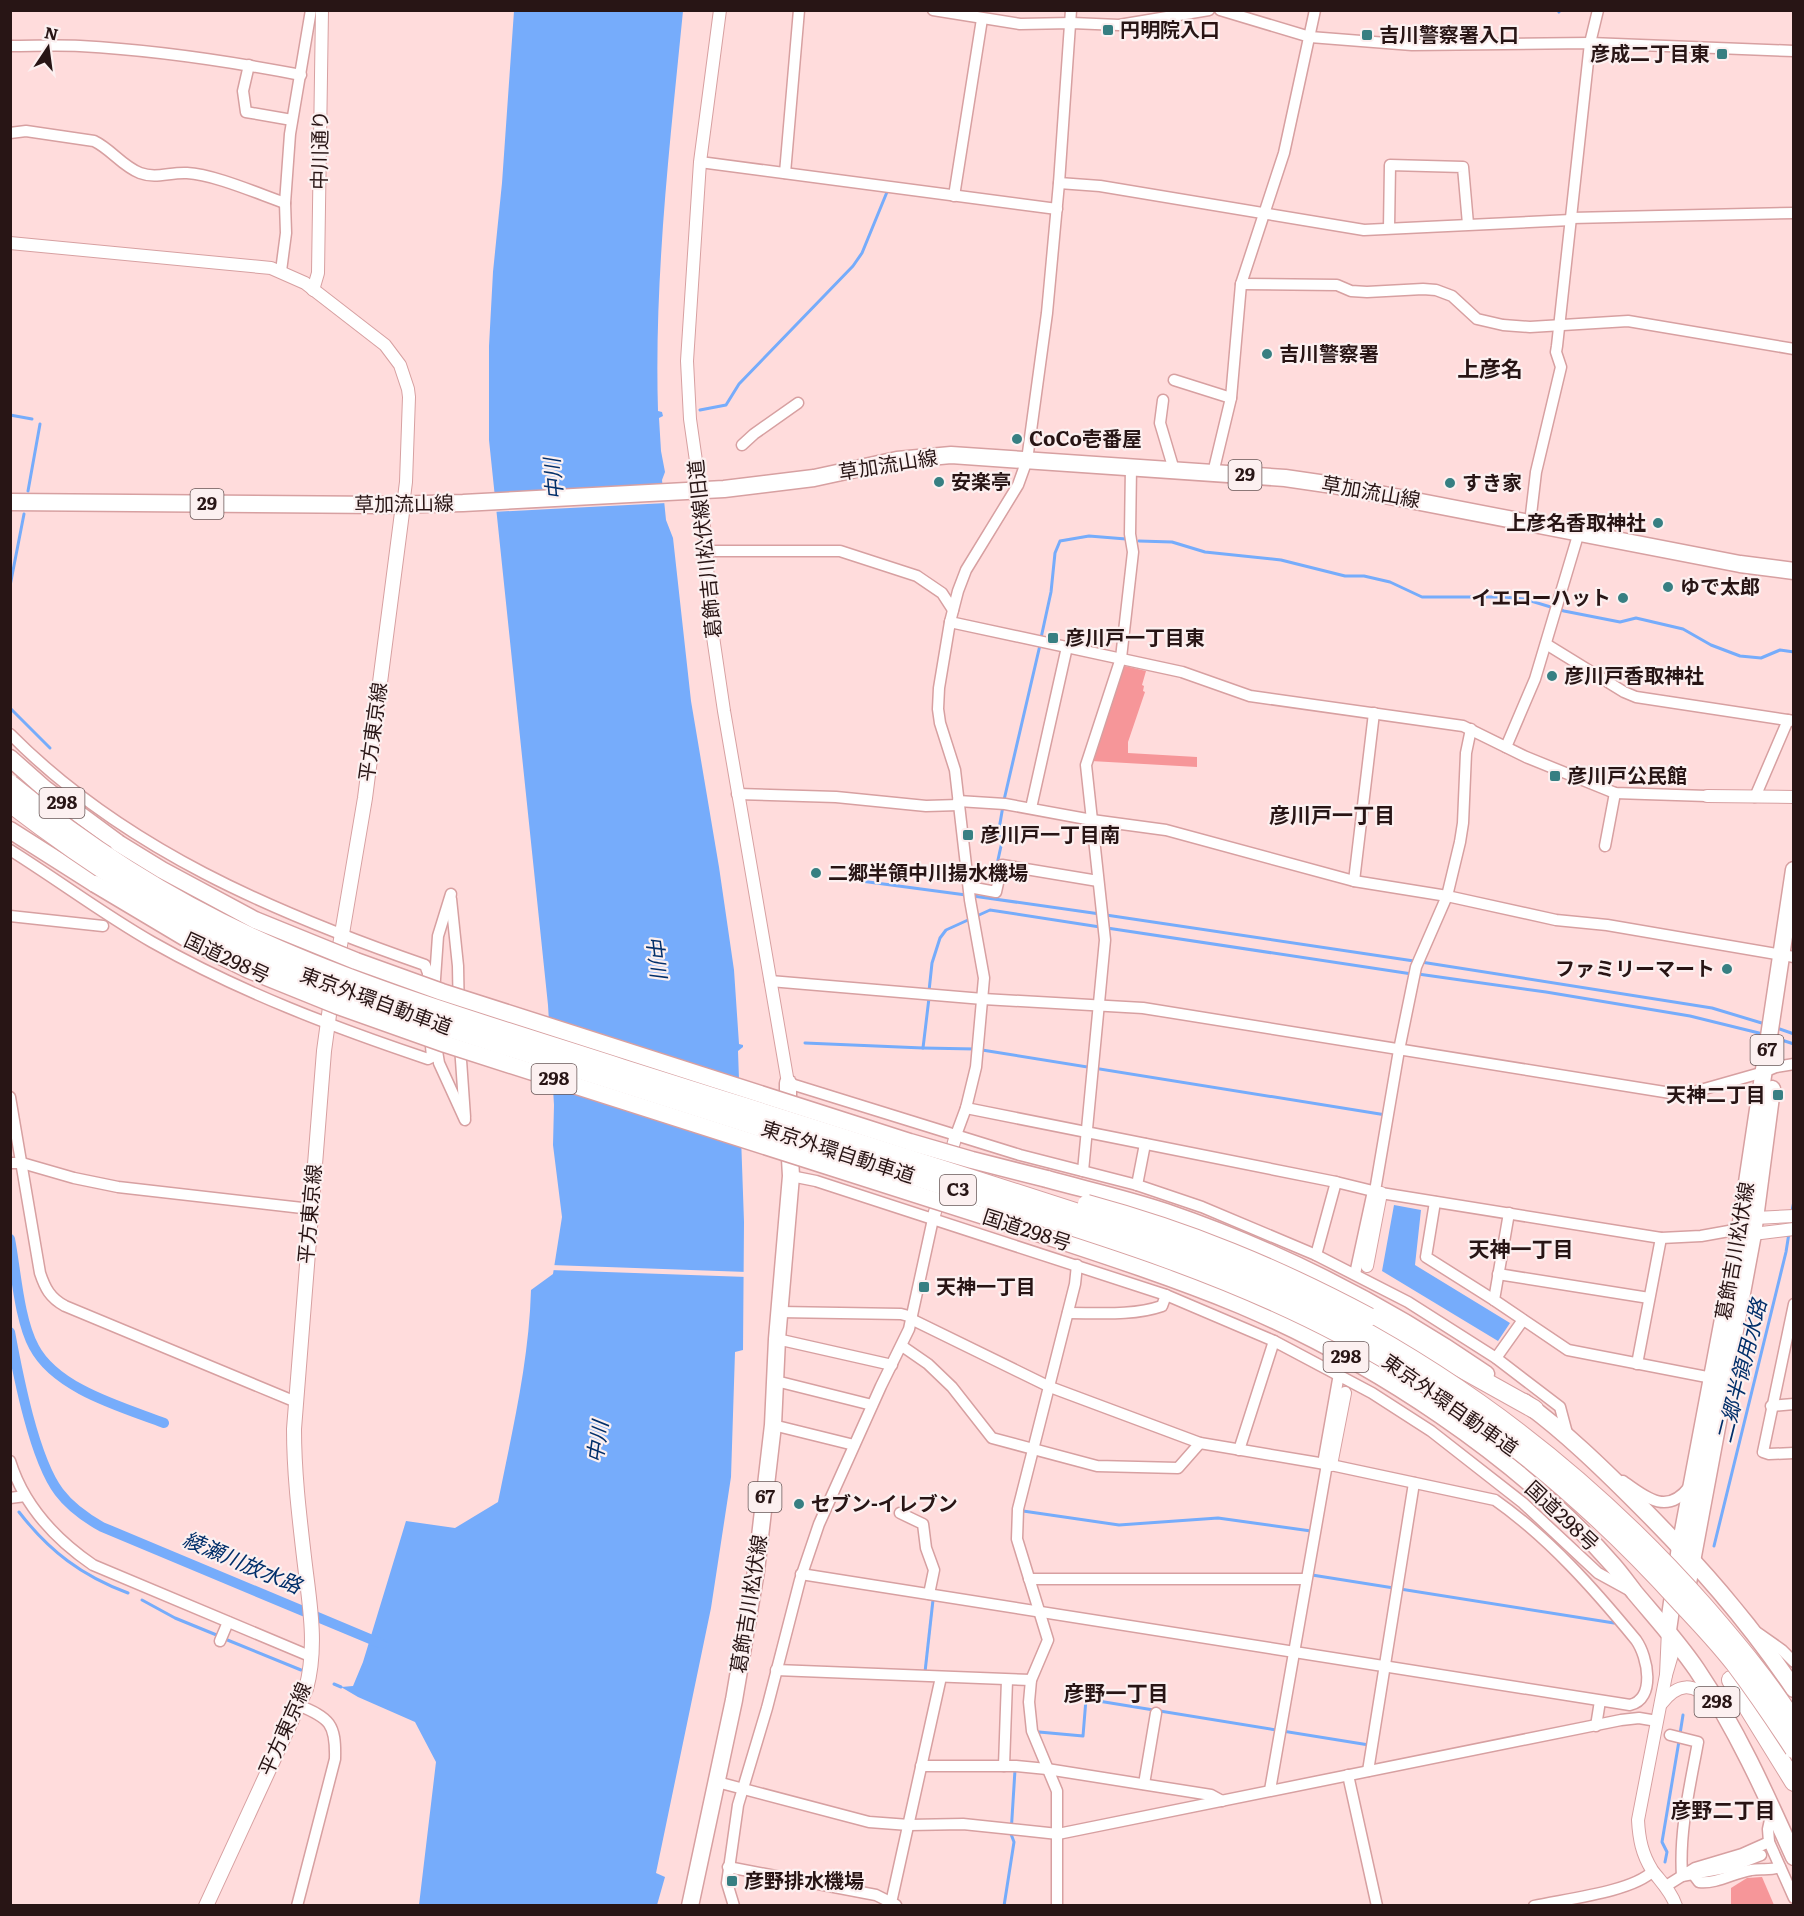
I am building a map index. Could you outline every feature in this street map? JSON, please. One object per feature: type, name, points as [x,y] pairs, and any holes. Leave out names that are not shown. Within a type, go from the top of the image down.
[{"type":"highway","name":"東京外環自動車道","points":[[10,784],[60,823],[165,891],[220,922],[329,970],[443,1011],[1133,1232],[1238,1270],[1345,1321],[1454,1385],[1539,1448],[1600,1500],[1645,1543],[1720,1625],[1794,1722]]},
{"type":"highway","name":"東京外環自動車道","points":[[10,803],[87,859],[151,900],[200,928],[316,982],[444,1026],[1180,1263],[1252,1292],[1341,1334],[1398,1366],[1447,1398],[1496,1434],[1589,1511],[1659,1579],[1731,1660],[1794,1749]]},
{"type":"highway","name":"298","points":[[928,1166],[1085,1204],[1174,1230],[1288,1275],[1369,1317],[1534,1409]]},
{"type":"highway","points":[[1589,1511],[1706,1645],[1756,1718],[1794,1782]]},
{"type":"main road","name":"草加流山線","points":[[10,502],[463,503],[696,491],[764,485],[814,478],[923,456],[951,455],[1285,478],[1333,484],[1740,564],[1794,571]]},
{"type":"main road","name":"平方東京線","points":[[206,1905],[306,1689],[312,1657],[313,1636],[294,1454],[311,1209],[327,1024],[364,798],[403,504]]},
{"type":"main road","name":"298","points":[[10,758],[45,789]]},
{"type":"main road","name":"298","points":[[10,764],[118,843],[181,881],[255,920],[302,941],[397,976],[910,1142],[1166,1212],[1249,1244],[1352,1292],[1449,1348],[1534,1409],[1592,1458],[1693,1559],[1753,1630],[1794,1689]]},
{"type":"main road","name":"国道298号","points":[[10,823],[69,867]]},
{"type":"main road","name":"国道298号","points":[[10,831],[194,943],[249,970],[338,1006],[445,1044],[1160,1274],[1240,1305],[1353,1361],[1405,1392],[1498,1458],[1543,1496],[1612,1564],[1672,1636],[1696,1669],[1732,1728],[1773,1809],[1787,1862]]},
{"type":"main road","name":"葛飾吉川松伏線","points":[[1672,1636],[1693,1559],[1749,1227],[1770,1070],[1790,952],[1794,870]]},
{"type":"main road","name":"葛飾吉川松伏線","points":[[690,1905],[734,1700],[756,1571],[773,1425],[777,1339],[791,1176],[788,1083]]},
{"type":"main road","name":"葛飾吉川松伏線","points":[[1672,1636],[1680,1547],[1692,1483],[1712,1378],[1749,1227]]},
{"type":"street","points":[[281,271],[286,233],[285,203],[292,120],[311,10]]},
{"type":"street","name":"中川通り","points":[[313,290],[318,273],[322,10]]},
{"type":"street","name":"葛飾吉川松伏線旧道","points":[[720,10],[700,162],[687,361],[690,419],[712,630],[737,794],[788,1083]]},
{"type":"street","points":[[785,173],[799,10]]},
{"type":"street","points":[[734,1905],[727,1882],[741,1788],[767,1708],[801,1574],[819,1524],[872,1405],[902,1346],[911,1318],[933,1219],[976,1067],[984,978],[969,887],[953,758],[940,723],[939,687],[952,610],[966,570],[1005,508],[1018,484],[1027,460],[1047,314],[1072,23],[1071,10]]},
{"type":"street","points":[[939,11],[1028,25],[1130,24],[1209,10]]},
{"type":"street","points":[[1220,10],[1310,37],[1412,45],[1590,43],[1794,51]]},
{"type":"street","points":[[1213,473],[1231,398],[1241,284],[1284,153],[1316,10]]},
{"type":"street","points":[[1530,523],[1536,472],[1561,367],[1556,352],[1590,43],[1598,10]]},
{"type":"street","points":[[954,196],[980,16]]},
{"type":"street","points":[[10,46],[80,46],[249,65],[301,75]]},
{"type":"street","points":[[249,65],[243,91],[246,112],[292,120]]},
{"type":"street","points":[[10,133],[26,131],[94,141],[141,173],[155,176],[187,173],[285,203]]},
{"type":"street","points":[[700,162],[1057,208]]},
{"type":"street","points":[[1389,228],[1390,165],[1463,167],[1468,224]]},
{"type":"street","points":[[1059,183],[1100,186],[1364,230],[1571,219],[1794,213]]},
{"type":"street","points":[[10,243],[271,268],[296,278],[385,345],[400,365],[409,397],[403,504]]},
{"type":"street","points":[[1241,284],[1337,285],[1351,291],[1367,292],[1436,290],[1452,296],[1477,319],[1518,327],[1628,321],[1794,349]]},
{"type":"street","points":[[1174,380],[1231,398]]},
{"type":"street","points":[[1162,400],[1160,423],[1174,470]]},
{"type":"street","points":[[742,445],[798,403]]},
{"type":"street","points":[[1083,1171],[1105,940],[1086,765],[1121,658],[1133,552],[1130,534],[1131,467]]},
{"type":"street","points":[[1506,747],[1535,679],[1579,532]]},
{"type":"street","points":[[705,551],[840,550],[924,580],[942,593],[952,610]]},
{"type":"street","points":[[950,622],[1121,658],[1202,678],[1250,696],[1442,722],[1471,729],[1557,771],[1615,793],[1794,797]]},
{"type":"street","points":[[1546,644],[1636,697],[1791,720],[1755,797]]},
{"type":"street","points":[[1031,808],[1067,647]]},
{"type":"street","points":[[1354,881],[1374,713]]},
{"type":"street","points":[[1367,1266],[1376,1192],[1399,1050],[1416,967],[1447,896],[1463,823],[1466,753],[1471,729]]},
{"type":"street","points":[[10,734],[77,793],[139,836],[236,890],[341,936],[425,965],[428,973],[432,1058],[428,1059],[327,1024],[249,992],[151,941],[10,850]]},
{"type":"street","points":[[1605,846],[1615,793]]},
{"type":"street","points":[[737,794],[836,797],[926,806],[958,803],[1031,808],[1092,820],[1166,830],[1354,881],[1447,896],[1556,920],[1607,925],[1790,952]]},
{"type":"street","points":[[969,887],[996,892],[1002,865],[1098,880]]},
{"type":"street","points":[[451,894],[458,966],[459,1029],[465,1120],[439,1063],[433,1023],[428,1011],[433,997],[438,936],[451,894]]},
{"type":"street","points":[[10,916],[103,926]]},
{"type":"street","points":[[770,981],[983,999],[1143,1008],[1683,1095],[1794,1064]]},
{"type":"street","points":[[788,1083],[956,1135],[1137,1185],[1202,1207],[1316,1255],[1417,1308],[1496,1358],[1560,1407],[1568,1437]]},
{"type":"street","points":[[10,1097],[16,1163],[40,1273],[51,1296],[75,1311],[296,1402]]},
{"type":"street","points":[[966,1108],[1376,1192],[1661,1238],[1701,1236],[1794,1215]]},
{"type":"street","points":[[1137,1185],[1145,1144]]},
{"type":"street","points":[[16,1163],[118,1187],[311,1209]]},
{"type":"street","points":[[791,1176],[933,1219],[1166,1295],[1274,1341],[1339,1374],[1431,1431],[1522,1503],[1598,1573],[1635,1593]]},
{"type":"street","points":[[1316,1255],[1336,1182]]},
{"type":"street","points":[[1355,1274],[1376,1192]]},
{"type":"street","points":[[1435,1202],[1426,1257],[1568,1350],[1712,1378]]},
{"type":"street","points":[[1494,1300],[1509,1213]]},
{"type":"street","points":[[1749,1227],[1794,1229]]},
{"type":"street","points":[[1637,1364],[1661,1238]]},
{"type":"street","points":[[1057,1905],[1057,1791],[1032,1731],[1029,1702],[1031,1680],[1048,1640],[1017,1539],[1017,1528],[1018,1509],[1068,1313],[1077,1265]]},
{"type":"street","points":[[1498,1274],[1649,1298]]},
{"type":"street","points":[[1068,1313],[1150,1310],[1162,1306],[1166,1295]]},
{"type":"street","points":[[1794,1304],[1763,1452],[1769,1454],[1794,1453]]},
{"type":"street","points":[[779,1312],[882,1314],[911,1318],[1050,1387],[1200,1443],[1327,1464],[1496,1500],[1516,1515],[1577,1572],[1616,1616],[1643,1650],[1648,1673],[1643,1699],[1629,1706],[801,1574]]},
{"type":"street","points":[[1496,1358],[1523,1320]]},
{"type":"street","points":[[777,1339],[892,1365]]},
{"type":"street","points":[[1239,1450],[1274,1341]]},
{"type":"street","points":[[902,1346],[928,1364],[952,1387],[992,1438],[1078,1463],[1109,1468],[1178,1468],[1200,1443]]},
{"type":"street","points":[[1782,1356],[1794,1355]]},
{"type":"street","points":[[1270,1790],[1327,1464],[1339,1374]]},
{"type":"street","points":[[776,1381],[872,1405]]},
{"type":"street","points":[[1327,1464],[1345,1394]]},
{"type":"street","points":[[1771,1406],[1794,1404]]},
{"type":"street","points":[[773,1425],[854,1445]]},
{"type":"street","points":[[1592,1458],[1644,1496],[1656,1502],[1667,1502],[1682,1496],[1692,1483]]},
{"type":"street","points":[[10,1461],[26,1496],[49,1528],[71,1549],[93,1565],[312,1657]]},
{"type":"street","points":[[1368,1771],[1414,1483]]},
{"type":"street","points":[[10,1498],[26,1496]]},
{"type":"street","points":[[900,1513],[923,1524],[926,1548],[934,1570],[929,1594]]},
{"type":"street","points":[[1029,1579],[1306,1579]]},
{"type":"street","points":[[220,1641],[228,1622]]},
{"type":"street","points":[[1753,1630],[1782,1650],[1794,1662]]},
{"type":"street","points":[[1672,1636],[1638,1820],[1641,1846],[1653,1871],[1666,1886],[1676,1905]]},
{"type":"street","points":[[776,1670],[1031,1680]]},
{"type":"street","points":[[728,1867],[876,1895],[894,1904],[940,1677]]},
{"type":"street","points":[[1004,1766],[1007,1680]]},
{"type":"street","points":[[1661,1704],[1670,1693],[1678,1689],[1691,1687],[1700,1690],[1732,1728]]},
{"type":"street","points":[[1596,1726],[1600,1701]]},
{"type":"street","points":[[297,1905],[335,1759],[333,1732],[327,1719],[298,1706]]},
{"type":"street","points":[[1144,1784],[1156,1713]]},
{"type":"street","points":[[717,1782],[869,1822],[909,1825],[963,1824],[1058,1834],[1596,1726],[1639,1718],[1657,1722]]},
{"type":"street","points":[[1670,1735],[1698,1742],[1685,1811],[1681,1859],[1687,1875],[1702,1883],[1721,1880],[1752,1870],[1774,1869],[1787,1862]]},
{"type":"street","points":[[921,1766],[1004,1766],[1047,1769],[1211,1795],[1222,1801]]},
{"type":"street","points":[[1348,1775],[1377,1905]]},
{"type":"street","points":[[1773,1809],[1768,1829],[1769,1842],[1787,1862],[1794,1898]]},
{"type":"street","points":[[1666,1886],[1695,1868],[1742,1854],[1769,1842]]},
{"type":"street","points":[[1687,1875],[1730,1867],[1761,1855]]},
{"type":"street","points":[[1534,1905],[1624,1886],[1645,1879],[1653,1871]]},
{"type":"shaded area","points":[[1125,666],[1146,671],[1142,685],[1145,692],[1128,742],[1128,753],[1197,757],[1197,767],[1091,761],[1122,669]]},
{"type":"shaded area","points":[[1762,1877],[1774,1905],[1731,1905],[1731,1888],[1747,1878]]},
{"type":"water","name":"中川","points":[[514,11],[683,11],[661,261],[657,361],[658,411],[662,412],[663,416],[659,418],[665,472],[662,480],[666,520],[673,538],[691,701],[734,970],[739,1044],[743,1045],[738,1051],[744,1222],[743,1350],[735,1352],[731,1477],[711,1608],[656,1873],[665,1877],[657,1905],[419,1905],[436,1762],[415,1722],[341,1687],[353,1686],[363,1662],[406,1521],[455,1528],[498,1502],[523,1370],[531,1290],[553,1274],[562,1217],[553,1145],[554,1105],[548,1005],[489,440],[489,346],[493,272],[502,183]]},
{"type":"water","points":[[1394,1205],[1421,1210],[1415,1265],[1510,1323],[1498,1341],[1382,1271]]},
{"type":"pier","points":[[667,500],[667,503],[492,512],[492,509]]},
{"type":"pier","points":[[551,1265],[747,1272],[747,1277],[550,1270]]},
{"type":"waterway","points":[[700,410],[726,405],[739,384],[853,266],[862,253],[887,192]]},
{"type":"waterway","points":[[10,415],[32,419]]},
{"type":"waterway","points":[[28,491],[40,424]]},
{"type":"waterway","points":[[10,586],[24,514]]},
{"type":"waterway","points":[[1041,638],[1051,592],[1055,553],[1060,541],[1089,536],[1126,539]]},
{"type":"waterway","points":[[1139,541],[1172,542],[1205,552],[1281,560],[1345,576],[1364,576],[1390,582],[1422,597],[1504,597],[1524,599],[1564,611],[1620,622],[1636,618],[1683,629],[1711,645],[1740,656],[1761,658],[1780,650],[1794,652]]},
{"type":"waterway","points":[[992,887],[1003,837],[998,835],[1004,800],[1040,645]]},
{"type":"waterway","points":[[10,708],[50,748]]},
{"type":"waterway","points":[[846,879],[966,895]]},
{"type":"waterway","points":[[973,896],[1100,914]]},
{"type":"waterway","points":[[929,991],[932,963],[940,938],[946,930],[990,910],[1100,927]]},
{"type":"waterway","points":[[1106,915],[1414,961]]},
{"type":"waterway","points":[[1107,928],[1412,974]]},
{"type":"waterway","points":[[1421,962],[1712,1008],[1765,1024]]},
{"type":"waterway","points":[[1418,974],[1690,1016],[1763,1034]]},
{"type":"waterway","points":[[805,1043],[923,1048],[929,998]]},
{"type":"waterway","points":[[1777,1028],[1794,1034]]},
{"type":"waterway","points":[[1775,1038],[1794,1044]]},
{"type":"waterway","points":[[923,1048],[975,1049]]},
{"type":"waterway","points":[[982,1050],[1386,1115]]},
{"type":"waterway","name":"二郷半領用水路","points":[[1792,1211],[1794,1201]]},
{"type":"waterway","name":"二郷半領用水路","points":[[1714,1546],[1789,1233]]},
{"type":"waterway","name":"綾瀬川放水路","points":[[10,1239],[25,1323],[34,1347],[44,1362],[91,1395],[164,1423]]},
{"type":"waterway","name":"綾瀬川放水路","points":[[10,1332],[28,1416],[42,1459],[59,1492],[74,1508],[102,1527],[382,1644]]},
{"type":"waterway","points":[[1023,1511],[1119,1525],[1218,1518],[1311,1531]]},
{"type":"waterway","points":[[19,1512],[42,1539],[68,1561],[96,1579],[128,1593]]},
{"type":"waterway","points":[[1312,1575],[1614,1623]]},
{"type":"waterway","points":[[142,1600],[175,1618],[219,1636]]},
{"type":"waterway","points":[[925,1672],[933,1600]]},
{"type":"waterway","points":[[225,1639],[301,1670]]},
{"type":"waterway","points":[[334,1684],[341,1687]]},
{"type":"waterway","points":[[1038,1734],[1039,1732],[1083,1736],[1086,1699],[1369,1745]]},
{"type":"waterway","name":"二郷半領用水路","points":[[1680,1734],[1683,1715]]},
{"type":"waterway","name":"二郷半領用水路","points":[[1665,1862],[1667,1852],[1662,1842],[1679,1741]]},
{"type":"waterway","points":[[1004,1906],[1014,1842],[1011,1834],[1015,1770],[1017,1770]]},
{"type":"place","name":"円明院入口","points":[[1108,30]]},
{"type":"place","name":"吉川警察署入口","points":[[1367,35]]},
{"type":"place","name":"彦成二丁目東","points":[[1722,54]]},
{"type":"place","name":"吉川警察署","points":[[1267,354]]},
{"type":"place","name":"CoCo壱番屋","points":[[1017,439]]},
{"type":"place","name":"安楽亭","points":[[939,482]]},
{"type":"place","name":"すき家","points":[[1450,483]]},
{"type":"place","name":"上彦名香取神社","points":[[1658,523]]},
{"type":"place","name":"ゆで太郎","points":[[1668,587]]},
{"type":"place","name":"イエローハット","points":[[1623,598]]},
{"type":"place","name":"彦川戸一丁目東","points":[[1053,638]]},
{"type":"place","name":"彦川戸香取神社","points":[[1552,676]]},
{"type":"place","name":"彦川戸公民館","points":[[1555,776]]},
{"type":"place","name":"彦川戸一丁目南","points":[[968,835]]},
{"type":"place","name":"二郷半領中川揚水機場","points":[[816,873]]},
{"type":"place","name":"ファミリーマート","points":[[1727,969]]},
{"type":"place","name":"天神二丁目","points":[[1778,1095]]},
{"type":"place","name":"天神一丁目","points":[[924,1287]]},
{"type":"place","name":"セブン-イレブン","points":[[799,1504]]},
{"type":"place","name":"彦野排水機場","points":[[732,1881]]},
{"type":"district","name":"上彦名","points":[[1490,369]]},
{"type":"district","name":"彦川戸一丁目","points":[[1332,816]]},
{"type":"district","name":"天神一丁目","points":[[1521,1250]]},
{"type":"district","name":"彦野一丁目","points":[[1116,1694]]},
{"type":"district","name":"彦野二丁目","points":[[1723,1811]]}]
